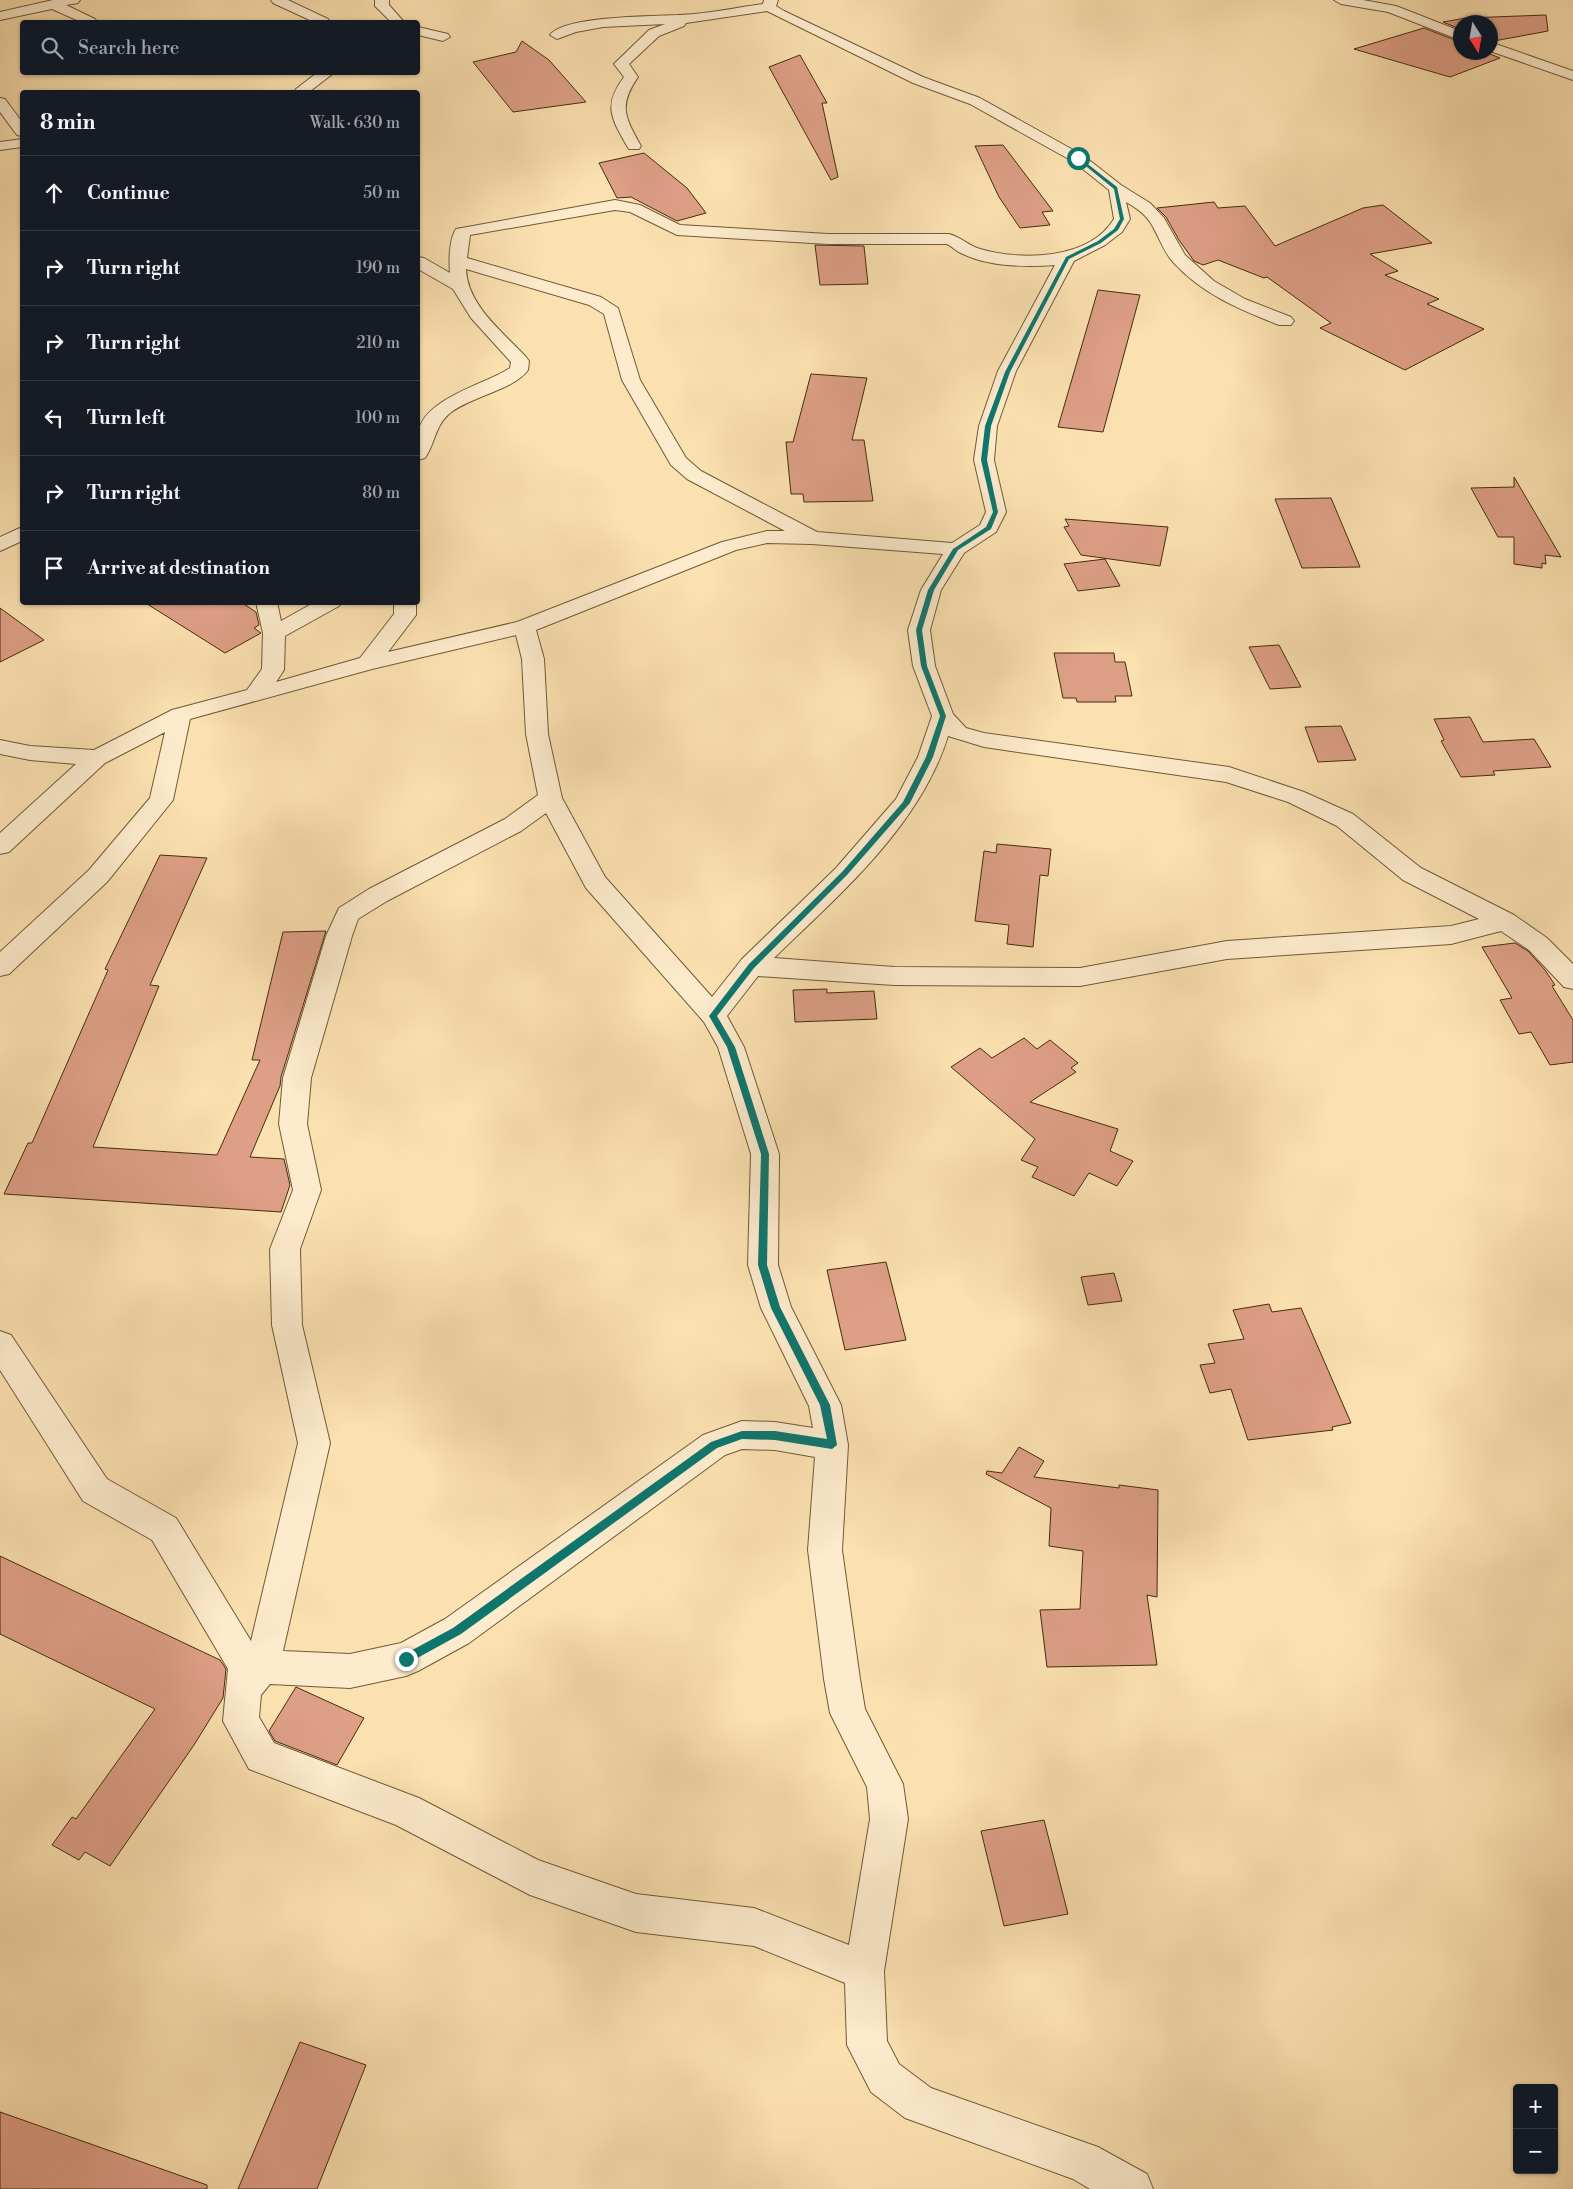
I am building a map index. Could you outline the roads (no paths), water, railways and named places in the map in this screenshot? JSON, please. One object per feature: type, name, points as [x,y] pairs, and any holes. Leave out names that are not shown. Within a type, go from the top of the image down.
[{"type":"street","points":[[0,16],[72,0]]},
{"type":"street","points":[[278,0],[319,20]]},
{"type":"street","points":[[382,0],[382,6],[396,20]]},
{"type":"street","points":[[1342,0],[1405,14],[1453,33]]},
{"type":"street","points":[[53,4],[86,20]]},
{"type":"street","points":[[557,35],[569,29],[596,25],[687,19],[770,4],[778,14],[918,80],[974,102],[1078,158],[1116,188],[1144,206],[1156,218],[1178,258],[1208,285],[1239,303],[1286,321]]},
{"type":"street","points":[[634,146],[616,112],[621,88],[631,77],[621,64],[654,33],[687,19]]},
{"type":"street","points":[[420,32],[442,37]]},
{"type":"street","points":[[1498,49],[1573,76]]},
{"type":"street","points":[[304,90],[324,75]]},
{"type":"street","points":[[0,102],[20,129]]},
{"type":"street","points":[[0,146],[20,143]]},
{"type":"street","points":[[420,450],[436,416],[449,406],[508,379],[519,370],[520,361],[474,310],[460,286],[458,261],[462,232],[614,205],[634,208],[677,230],[828,239],[949,239],[959,242],[969,252],[1047,262],[1067,258],[1099,242],[1116,229],[1122,219],[1116,188]]},
{"type":"street","points":[[1067,258],[1007,372],[988,426],[984,460],[996,512],[989,528],[956,549],[931,590],[919,630],[924,666],[943,716],[958,733],[984,740],[1229,775],[1296,797],[1345,820],[1412,874],[1505,921],[1538,944],[1573,980]]},
{"type":"street","points":[[458,261],[594,301],[612,312],[631,380],[678,461],[694,475],[812,538]]},
{"type":"street","points":[[420,263],[460,286]]},
{"type":"street","points":[[0,545],[20,534]]},
{"type":"street","points":[[0,846],[98,758],[180,715],[368,663],[524,627],[729,546],[767,538],[812,538],[956,549]]},
{"type":"street","points":[[254,695],[273,670],[274,633],[267,605]]},
{"type":"street","points":[[274,633],[326,605]]},
{"type":"street","points":[[368,663],[405,615],[405,605]]},
{"type":"street","points":[[524,627],[533,659],[537,734],[550,798],[595,882],[713,1016],[731,1047],[765,1154],[763,1265],[776,1308],[825,1405],[832,1445],[825,1550],[848,1713],[885,1784],[889,1819],[864,1971],[867,2045],[885,2078],[919,2104],[1083,2162],[1132,2189]]},
{"type":"street","points":[[0,967],[98,876],[161,800],[180,715]]},
{"type":"street","points":[[713,1016],[751,966],[845,874],[906,803],[930,757],[943,716]]},
{"type":"street","points":[[0,746],[30,752],[98,758]]},
{"type":"street","points":[[550,798],[513,825],[378,895],[348,914],[339,936],[298,1078],[293,1124],[307,1190],[285,1249],[287,1325],[314,1443],[241,1722],[262,1756],[406,1811],[539,1879],[636,1913],[754,1927],[864,1971]]},
{"type":"street","points":[[751,966],[894,976],[1080,977],[1227,950],[1451,935],[1505,921]]},
{"type":"street","points":[[0,1344],[95,1490],[164,1529],[252,1678]]},
{"type":"street","points":[[252,1678],[350,1670],[406,1659],[457,1631],[714,1445],[742,1435],[775,1436],[832,1445]]}]
